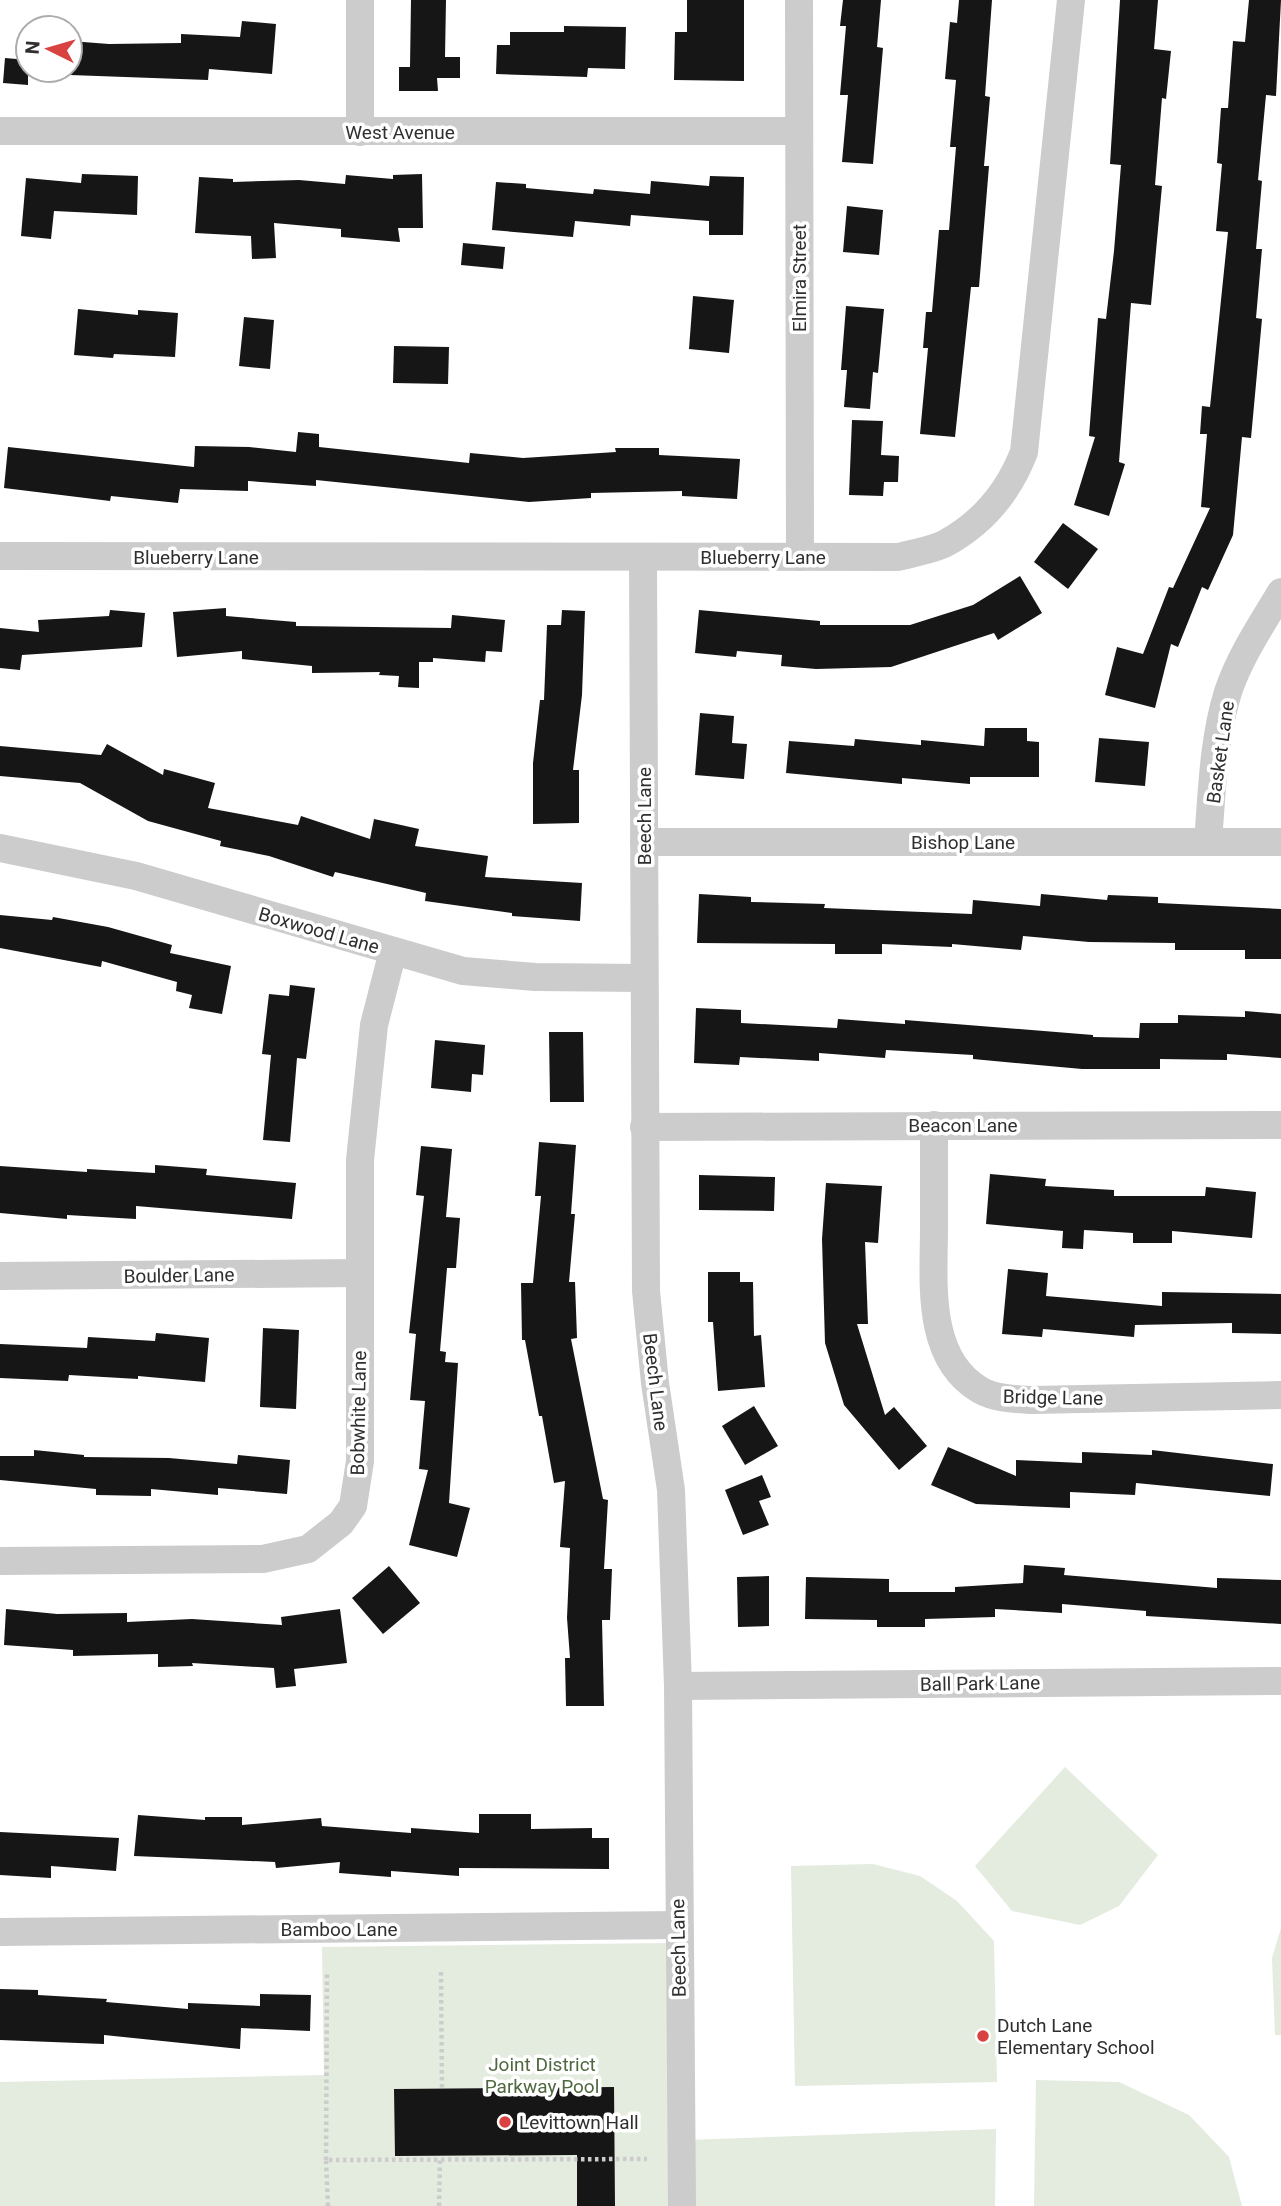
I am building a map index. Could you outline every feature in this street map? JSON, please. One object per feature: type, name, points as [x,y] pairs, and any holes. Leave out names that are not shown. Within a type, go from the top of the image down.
[{"type":"street","points":[[360,0],[360,132]]},
{"type":"street","name":"Elmira Street","points":[[799,0],[800,557]]},
{"type":"street","name":"Blueberry Lane","points":[[0,556],[898,557],[945,544],[987,513],[1006,491],[1024,452],[1030,418],[1071,0]]},
{"type":"street","name":"West Avenue","points":[[0,131],[799,131]]},
{"type":"street","name":"Beech Lane","points":[[643,557],[646,1291],[655,1384],[671,1490],[678,1686],[682,2206]]},
{"type":"street","name":"Basket Lane","points":[[1208,842],[1216,751],[1228,692],[1243,657],[1281,592]]},
{"type":"street","name":"Bishop Lane","points":[[644,842],[1281,842]]},
{"type":"street","name":"Boxwood Lane","points":[[0,848],[136,876],[463,971],[535,977],[643,978]]},
{"type":"street","name":"Bobwhite Lane","points":[[0,1561],[263,1559],[308,1549],[325,1539],[347,1515],[357,1488],[359,1160],[374,1025],[393,951]]},
{"type":"street","name":"Bridge Lane","points":[[934,1125],[934,1306],[943,1344],[954,1367],[978,1389],[996,1397],[1032,1400],[1281,1395]]},
{"type":"street","name":"Beacon Lane","points":[[644,1126],[1281,1125]]},
{"type":"street","name":"Boulder Lane","points":[[0,1276],[359,1273]]},
{"type":"street","name":"Ball Park Lane","points":[[678,1686],[1281,1681]]},
{"type":"street","name":"Bamboo Lane","points":[[0,1932],[678,1925]]},
{"type":"path","points":[[441,1972],[442,2089]]},
{"type":"path","points":[[327,1973],[328,2206]]},
{"type":"path","points":[[439,2206],[440,2158]]},
{"type":"path","points":[[326,2160],[648,2159]]},
{"type":"green space","points":[[1065,1767],[1158,1855],[1119,1906],[1080,1925],[1012,1911],[975,1866]]},
{"type":"green space","points":[[873,1864],[920,1876],[957,1901],[994,1941],[997,2082],[795,2086],[791,1866]]},
{"type":"green space","points":[[1281,1928],[1281,2035],[1275,2035],[1272,1958]]},
{"type":"green space","name":"Joint District Parkway Pool","points":[[671,1943],[675,2206],[0,2206],[0,2082],[324,2075],[322,1947]]},
{"type":"green space","points":[[1036,2080],[1119,2082],[1189,2115],[1229,2157],[1242,2206],[1034,2206]]},
{"type":"green space","points":[[996,2129],[995,2206],[687,2206],[687,2140]]},
{"type":"building","points":[[411,0],[446,0],[445,57],[460,57],[460,78],[437,78],[438,91],[399,91],[399,67],[410,67]]},
{"type":"building","points":[[687,0],[744,0],[744,81],[674,80],[675,32],[687,32]]},
{"type":"building","points":[[843,0],[881,0],[877,47],[883,48],[873,164],[842,162],[848,95],[840,95],[846,26],[840,26]]},
{"type":"building","points":[[959,0],[992,0],[985,96],[990,97],[984,166],[989,166],[979,287],[971,287],[955,437],[920,434],[928,348],[923,348],[926,312],[932,312],[939,230],[949,230],[956,147],[950,147],[956,80],[945,79],[950,22],[957,23]]},
{"type":"building","points":[[1120,0],[1158,0],[1154,49],[1171,51],[1166,99],[1162,98],[1155,185],[1162,186],[1151,305],[1131,303],[1119,462],[1125,464],[1109,516],[1074,505],[1095,437],[1089,436],[1098,318],[1106,319],[1114,251],[1121,165],[1110,164]]},
{"type":"building","points":[[1249,0],[1281,0],[1276,96],[1266,95],[1258,180],[1262,181],[1256,249],[1262,249],[1256,318],[1262,319],[1251,438],[1242,437],[1233,535],[1208,590],[1202,587],[1178,647],[1171,644],[1155,708],[1105,695],[1117,647],[1143,654],[1169,587],[1173,588],[1210,508],[1201,507],[1207,434],[1200,434],[1202,406],[1210,407],[1228,232],[1216,231],[1222,164],[1217,163],[1221,108],[1228,108],[1233,41],[1245,42]]},
{"type":"building","points":[[242,21],[276,24],[272,74],[209,69],[208,80],[84,76],[84,42],[181,43],[181,34],[240,37]]},
{"type":"building","points":[[564,26],[626,27],[625,69],[588,68],[587,77],[496,74],[497,45],[510,45],[510,32],[564,32]]},
{"type":"building","points":[[5,58],[14,59],[14,84],[3,83]]},
{"type":"building","points":[[82,174],[138,176],[137,215],[54,211],[51,239],[21,236],[26,178],[81,183]]},
{"type":"building","points":[[422,174],[423,228],[398,228],[400,242],[341,237],[341,229],[274,223],[276,258],[252,259],[251,236],[195,233],[199,177],[233,179],[233,182],[299,180],[345,184],[346,175],[393,179],[393,175]]},
{"type":"building","points":[[710,176],[744,177],[743,235],[709,235],[709,221],[631,215],[630,226],[575,221],[573,237],[492,230],[496,182],[526,184],[526,188],[593,194],[594,189],[650,194],[651,181],[709,186]]},
{"type":"building","points":[[847,206],[883,210],[879,255],[843,252]]},
{"type":"building","points":[[463,243],[505,247],[503,269],[461,265]]},
{"type":"building","points":[[693,296],[734,300],[729,353],[689,349]]},
{"type":"building","points":[[846,306],[884,309],[878,373],[873,372],[870,409],[844,407],[847,370],[841,370]]},
{"type":"building","points":[[78,309],[138,315],[138,310],[178,313],[175,357],[114,354],[113,358],[74,355]]},
{"type":"building","points":[[244,317],[274,320],[270,369],[239,366]]},
{"type":"building","points":[[394,346],[449,347],[448,384],[393,383]]},
{"type":"building","points":[[852,420],[883,421],[881,455],[899,456],[898,482],[884,482],[883,496],[849,495]]},
{"type":"building","points":[[298,432],[319,434],[319,447],[469,463],[470,453],[523,458],[616,452],[615,448],[659,448],[659,455],[740,459],[737,499],[682,496],[682,491],[591,493],[591,498],[529,502],[316,480],[316,486],[248,481],[248,491],[180,489],[178,503],[111,496],[110,501],[4,488],[8,447],[194,467],[195,446],[249,447],[296,452]]},
{"type":"building","points":[[1063,523],[1098,549],[1068,589],[1034,562]]},
{"type":"building","points":[[1020,576],[1042,613],[998,640],[994,633],[891,667],[816,669],[781,666],[782,655],[737,651],[736,657],[695,653],[699,610],[820,621],[820,625],[910,625],[973,605]]},
{"type":"building","points":[[226,608],[226,616],[296,622],[296,626],[451,628],[452,615],[505,620],[502,652],[486,651],[485,662],[433,658],[433,662],[419,662],[419,688],[398,687],[399,676],[379,675],[380,672],[312,673],[312,666],[242,659],[242,651],[177,657],[173,612]]},
{"type":"building","points":[[110,610],[145,613],[142,647],[22,655],[20,670],[0,668],[0,628],[39,632],[38,620],[109,616]]},
{"type":"building","points":[[562,610],[585,611],[582,695],[573,770],[579,770],[579,823],[533,824],[533,763],[540,700],[544,700],[547,625],[561,625]]},
{"type":"building","points":[[700,713],[734,716],[732,743],[747,744],[744,779],[695,775]]},
{"type":"building","points":[[985,728],[1027,728],[1027,741],[1039,742],[1039,777],[970,777],[970,784],[902,778],[902,784],[786,773],[789,741],[854,746],[855,739],[921,745],[921,740],[984,746]]},
{"type":"building","points":[[1099,738],[1149,742],[1145,786],[1095,782]]},
{"type":"building","points":[[107,744],[163,775],[164,769],[215,783],[208,808],[298,825],[301,816],[370,839],[374,819],[419,829],[415,846],[488,856],[485,877],[582,883],[580,921],[512,916],[512,913],[425,901],[426,893],[335,872],[333,877],[269,856],[220,846],[221,841],[148,821],[80,783],[0,776],[0,746],[101,755]]},
{"type":"building","points":[[699,894],[751,897],[751,902],[825,904],[824,908],[972,914],[973,900],[1040,906],[1041,894],[1107,900],[1108,895],[1158,897],[1158,903],[1281,909],[1281,959],[1245,959],[1245,950],[1175,950],[1175,943],[1089,942],[1023,936],[1021,950],[952,944],[952,947],[882,944],[882,954],[835,954],[835,944],[697,943]]},
{"type":"building","points":[[0,915],[52,920],[53,917],[108,927],[172,945],[170,953],[231,966],[222,1014],[189,1008],[192,995],[176,991],[177,982],[102,961],[101,967],[0,948]]},
{"type":"building","points":[[290,985],[315,988],[306,1059],[297,1058],[290,1142],[263,1140],[271,1055],[262,1054],[269,994],[289,996]]},
{"type":"building","points":[[696,1008],[741,1010],[741,1023],[837,1028],[838,1019],[905,1024],[905,1020],[1093,1037],[1139,1038],[1140,1023],[1178,1023],[1178,1015],[1245,1017],[1245,1011],[1281,1014],[1281,1058],[1227,1054],[1227,1060],[1160,1059],[1160,1069],[1082,1069],[973,1059],[973,1055],[886,1050],[885,1058],[819,1053],[819,1061],[740,1057],[739,1065],[694,1063]]},
{"type":"building","points":[[549,1032],[583,1032],[584,1102],[550,1102]]},
{"type":"building","points":[[435,1040],[485,1045],[483,1075],[472,1074],[471,1092],[431,1088]]},
{"type":"building","points":[[539,1142],[576,1145],[571,1214],[575,1214],[569,1282],[575,1282],[577,1338],[571,1339],[603,1499],[608,1500],[604,1569],[612,1569],[610,1620],[602,1620],[604,1706],[566,1706],[565,1658],[570,1658],[567,1618],[570,1548],[560,1547],[565,1481],[554,1483],[525,1340],[522,1340],[521,1283],[533,1283],[541,1196],[535,1196]]},
{"type":"building","points":[[421,1146],[452,1149],[446,1217],[460,1218],[456,1268],[447,1268],[440,1351],[446,1352],[445,1362],[458,1363],[449,1503],[470,1508],[457,1557],[409,1545],[428,1470],[419,1469],[425,1401],[410,1400],[416,1334],[409,1333],[424,1196],[416,1195]]},
{"type":"building","points":[[155,1165],[207,1169],[206,1175],[296,1183],[292,1219],[136,1206],[136,1219],[67,1215],[67,1219],[0,1213],[0,1166],[155,1173]]},
{"type":"building","points":[[990,1174],[1046,1179],[1045,1186],[1114,1190],[1114,1196],[1205,1196],[1206,1187],[1256,1192],[1252,1238],[1172,1231],[1172,1243],[1133,1243],[1133,1233],[1084,1230],[1083,1249],[1062,1248],[1063,1231],[986,1224]]},
{"type":"building","points":[[699,1175],[775,1177],[774,1211],[699,1210]]},
{"type":"building","points":[[826,1183],[882,1186],[878,1243],[865,1242],[868,1324],[857,1324],[885,1415],[894,1407],[927,1446],[899,1470],[844,1405],[825,1343],[822,1239]]},
{"type":"building","points":[[1008,1269],[1048,1273],[1046,1296],[1162,1306],[1162,1292],[1281,1294],[1281,1334],[1232,1333],[1232,1323],[1135,1325],[1134,1337],[1043,1329],[1042,1337],[1002,1334]]},
{"type":"building","points":[[708,1272],[740,1272],[740,1282],[753,1282],[754,1336],[761,1335],[765,1387],[718,1391],[713,1322],[708,1322]]},
{"type":"building","points":[[263,1328],[299,1330],[296,1409],[260,1407]]},
{"type":"building","points":[[156,1333],[209,1338],[205,1382],[138,1376],[138,1379],[69,1375],[68,1381],[0,1378],[0,1344],[87,1348],[88,1337],[155,1341]]},
{"type":"building","points":[[754,1406],[778,1446],[745,1465],[722,1426]]},
{"type":"building","points":[[948,1447],[1016,1476],[1016,1460],[1082,1463],[1082,1452],[1152,1455],[1152,1450],[1273,1464],[1270,1496],[1136,1483],[1135,1495],[1070,1492],[1070,1508],[976,1504],[931,1485]]},
{"type":"building","points":[[34,1450],[84,1457],[169,1458],[237,1464],[238,1455],[290,1460],[287,1494],[218,1488],[218,1495],[151,1489],[151,1496],[96,1495],[96,1489],[0,1480],[0,1456],[34,1456]]},
{"type":"building","points":[[762,1475],[771,1497],[759,1501],[769,1525],[743,1535],[725,1490]]},
{"type":"building","points":[[1024,1565],[1065,1568],[1064,1575],[1217,1588],[1217,1578],[1281,1580],[1281,1624],[1146,1616],[1146,1611],[1062,1604],[1062,1613],[995,1609],[995,1617],[925,1619],[925,1627],[877,1627],[877,1620],[805,1619],[806,1577],[889,1579],[889,1592],[955,1592],[955,1587],[1023,1583]]},
{"type":"building","points":[[389,1566],[420,1603],[383,1634],[352,1598]]},
{"type":"building","points":[[769,1576],[769,1626],[738,1627],[737,1577]]},
{"type":"building","points":[[6,1609],[57,1614],[127,1613],[127,1622],[192,1619],[282,1625],[281,1617],[340,1609],[347,1663],[294,1669],[296,1686],[276,1688],[274,1668],[192,1663],[193,1666],[158,1667],[158,1654],[73,1656],[73,1650],[4,1645]]},
{"type":"building","points":[[479,1814],[531,1814],[531,1829],[592,1828],[592,1838],[609,1838],[609,1869],[459,1868],[459,1876],[391,1871],[391,1877],[339,1873],[340,1862],[276,1868],[275,1862],[134,1856],[138,1815],[205,1820],[205,1817],[242,1817],[242,1825],[321,1818],[322,1826],[411,1833],[411,1828],[479,1833]]},
{"type":"building","points":[[0,1832],[119,1838],[116,1871],[51,1866],[51,1878],[0,1875]]},
{"type":"building","points":[[0,1989],[38,1990],[38,1995],[107,1999],[106,2002],[188,2009],[188,2003],[260,2006],[260,1994],[311,1995],[310,2031],[241,2028],[240,2049],[104,2035],[104,2044],[0,2040]]},
{"type":"building","name":"Levittown Hall","points":[[614,2087],[615,2206],[577,2206],[577,2155],[395,2156],[394,2089]]},
{"type":"place","name":"Dutch Lane Elementary School","points":[[983,2036]]},
{"type":"place","name":"Levittown Hall","points":[[505,2122]]}]
